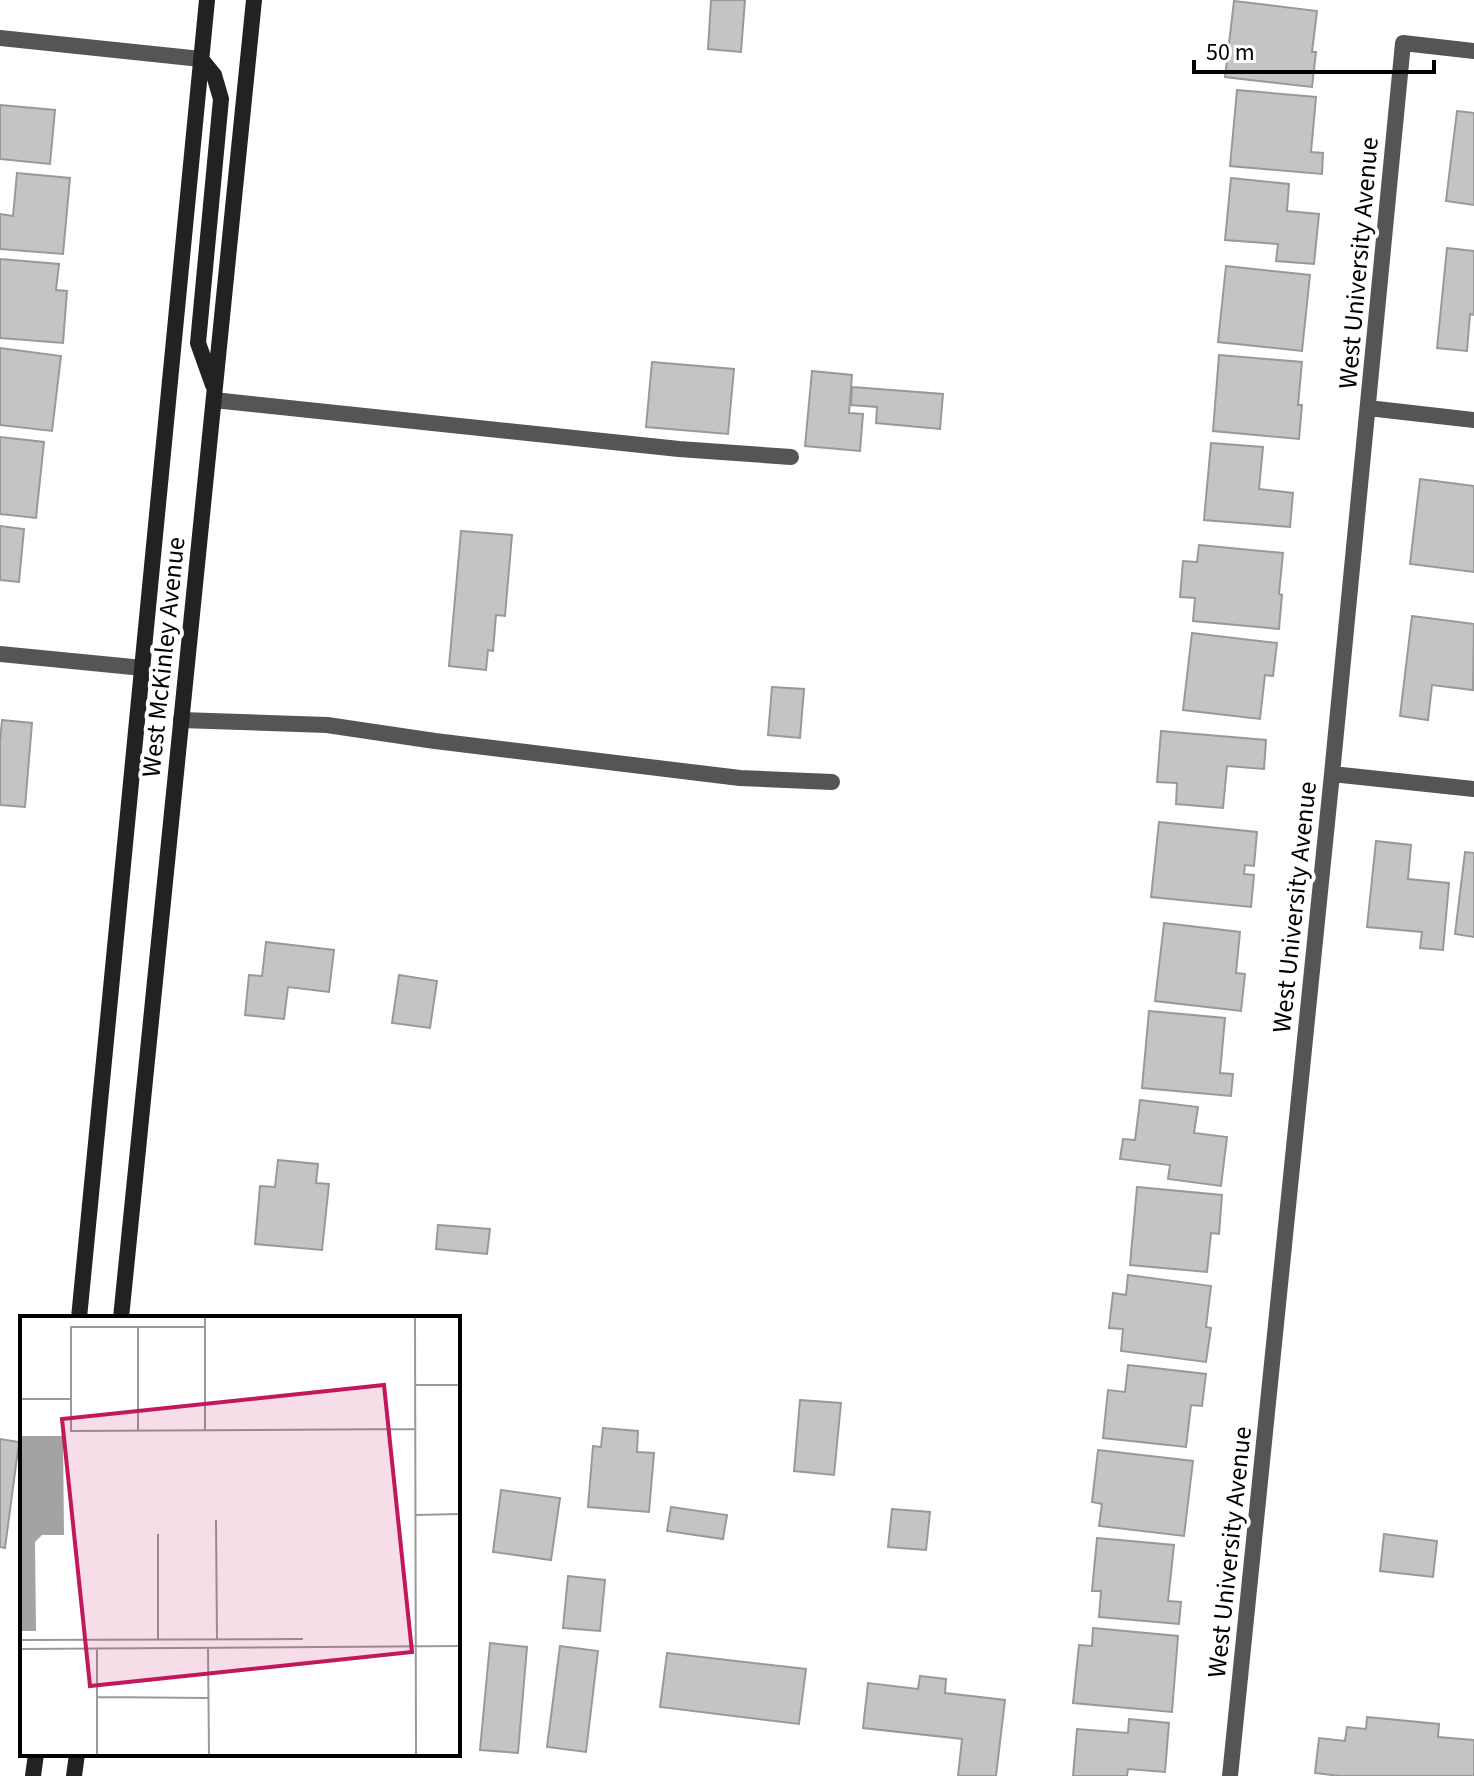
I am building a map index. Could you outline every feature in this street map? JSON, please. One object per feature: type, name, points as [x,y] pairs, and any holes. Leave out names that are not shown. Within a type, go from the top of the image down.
[{"type":"main road","name":"West McKinley Avenue","points":[[79,1316],[207,0]]},
{"type":"main road","name":"West McKinley Avenue","points":[[121,1316],[254,0]]},
{"type":"main road","points":[[201,59],[214,75],[221,99],[198,343],[214,395]]},
{"type":"main road","points":[[33,1776],[36,1756]]},
{"type":"main road","points":[[74,1776],[77,1756]]},
{"type":"street","points":[[0,38],[201,59]]},
{"type":"street","name":"West University Avenue","points":[[1230,1776],[1403,43],[1474,51]]},
{"type":"street","points":[[214,395],[679,449],[791,457]]},
{"type":"street","points":[[1368,408],[1474,420]]},
{"type":"street","points":[[0,654],[143,668]]},
{"type":"street","points":[[181,720],[327,725],[740,778],[832,782]]},
{"type":"street","points":[[1332,774],[1474,789]]},
{"type":"building","points":[[711,0],[745,0],[741,52],[708,49]]},
{"type":"building","points":[[1234,1],[1317,11],[1312,87],[1225,77]]},
{"type":"building","points":[[1237,90],[1316,97],[1311,152],[1323,153],[1322,174],[1230,166]]},
{"type":"building","points":[[0,105],[55,110],[50,164],[0,159]]},
{"type":"building","points":[[1457,111],[1474,113],[1474,205],[1446,201]]},
{"type":"building","points":[[17,173],[70,178],[63,254],[0,249],[0,214],[13,216]]},
{"type":"building","points":[[1231,178],[1289,184],[1287,211],[1319,214],[1314,264],[1276,261],[1278,244],[1225,240]]},
{"type":"building","points":[[1447,248],[1474,251],[1474,315],[1470,314],[1467,351],[1437,348]]},
{"type":"building","points":[[0,259],[59,264],[56,290],[67,291],[63,343],[0,338]]},
{"type":"building","points":[[1226,266],[1310,275],[1302,351],[1218,342]]},
{"type":"building","points":[[0,348],[61,356],[52,431],[0,425]]},
{"type":"building","points":[[1219,355],[1302,362],[1299,439],[1213,431]]},
{"type":"building","points":[[652,362],[734,369],[728,434],[646,427]]},
{"type":"building","points":[[812,371],[852,375],[849,413],[863,414],[860,451],[805,446]]},
{"type":"building","points":[[852,387],[943,394],[940,429],[876,423],[877,407],[851,405]]},
{"type":"building","points":[[0,437],[44,442],[36,518],[0,514]]},
{"type":"building","points":[[1211,443],[1263,447],[1259,489],[1293,493],[1290,527],[1204,520]]},
{"type":"building","points":[[1420,479],[1474,486],[1474,572],[1410,564]]},
{"type":"building","points":[[0,526],[24,529],[19,582],[0,580]]},
{"type":"building","points":[[461,531],[512,535],[505,616],[496,615],[493,651],[488,650],[486,670],[449,666]]},
{"type":"building","points":[[1199,545],[1283,553],[1279,629],[1193,621],[1195,598],[1180,597],[1183,561],[1197,562]]},
{"type":"building","points":[[1412,616],[1474,624],[1473,690],[1432,685],[1428,720],[1400,716]]},
{"type":"building","points":[[1192,633],[1277,643],[1273,676],[1265,675],[1260,719],[1183,710]]},
{"type":"building","points":[[772,687],[804,689],[800,738],[768,735]]},
{"type":"building","points":[[2,720],[32,723],[25,807],[0,805]]},
{"type":"building","points":[[1161,731],[1266,740],[1264,769],[1227,766],[1223,808],[1176,804],[1177,783],[1157,782]]},
{"type":"building","points":[[1159,822],[1257,832],[1254,866],[1245,865],[1244,874],[1254,875],[1251,907],[1151,897]]},
{"type":"building","points":[[1376,841],[1411,845],[1408,879],[1449,883],[1443,950],[1420,948],[1422,932],[1367,927]]},
{"type":"building","points":[[1465,852],[1474,853],[1474,937],[1455,934]]},
{"type":"building","points":[[1164,923],[1240,932],[1236,973],[1245,974],[1241,1011],[1155,1001]]},
{"type":"building","points":[[266,942],[334,950],[329,992],[288,987],[284,1019],[245,1015],[249,975],[262,976]]},
{"type":"building","points":[[399,975],[437,981],[430,1028],[392,1023]]},
{"type":"building","points":[[1149,1011],[1225,1018],[1220,1073],[1233,1074],[1231,1096],[1142,1088]]},
{"type":"building","points":[[1140,1100],[1198,1107],[1194,1133],[1227,1137],[1221,1186],[1168,1179],[1170,1165],[1120,1159],[1123,1139],[1135,1140]]},
{"type":"building","points":[[278,1160],[318,1164],[316,1183],[329,1184],[322,1250],[255,1244],[260,1186],[275,1187]]},
{"type":"building","points":[[1137,1187],[1222,1195],[1219,1234],[1211,1233],[1207,1272],[1130,1265]]},
{"type":"building","points":[[438,1225],[490,1229],[487,1254],[436,1249]]},
{"type":"building","points":[[1128,1275],[1211,1286],[1206,1327],[1211,1328],[1206,1362],[1121,1351],[1123,1329],[1109,1328],[1113,1293],[1126,1295]]},
{"type":"building","points":[[1128,1365],[1206,1374],[1202,1406],[1191,1405],[1186,1447],[1103,1438],[1108,1390],[1125,1392]]},
{"type":"building","points":[[800,1400],[841,1403],[834,1475],[794,1471]]},
{"type":"building","points":[[603,1428],[638,1431],[637,1452],[654,1453],[649,1512],[588,1507],[593,1446],[601,1447]]},
{"type":"building","points":[[0,1439],[19,1442],[5,1548],[0,1547]]},
{"type":"building","points":[[1098,1450],[1193,1461],[1184,1536],[1099,1526],[1102,1504],[1092,1502]]},
{"type":"building","points":[[501,1490],[560,1498],[551,1560],[493,1552]]},
{"type":"building","points":[[671,1507],[727,1515],[723,1539],[667,1531]]},
{"type":"building","points":[[892,1509],[930,1512],[926,1550],[888,1547]]},
{"type":"building","points":[[1384,1534],[1437,1541],[1433,1577],[1380,1571]]},
{"type":"building","points":[[1097,1538],[1174,1545],[1168,1601],[1181,1602],[1179,1624],[1099,1617],[1101,1591],[1092,1591]]},
{"type":"building","points":[[568,1576],[605,1580],[600,1631],[563,1628]]},
{"type":"building","points":[[1093,1628],[1178,1636],[1172,1712],[1073,1703],[1079,1645],[1092,1646]]},
{"type":"building","points":[[490,1643],[527,1647],[518,1753],[480,1750]]},
{"type":"building","points":[[560,1646],[598,1651],[586,1752],[547,1747]]},
{"type":"building","points":[[667,1653],[806,1669],[799,1724],[660,1707]]},
{"type":"building","points":[[920,1676],[946,1679],[945,1693],[1005,1700],[996,1776],[958,1776],[962,1739],[863,1728],[868,1683],[918,1689]]},
{"type":"building","points":[[1367,1717],[1439,1724],[1438,1737],[1474,1740],[1474,1776],[1340,1776],[1315,1773],[1319,1738],[1345,1741],[1347,1727],[1366,1729]]},
{"type":"building","points":[[1129,1719],[1169,1723],[1165,1772],[1128,1769],[1127,1776],[1073,1776],[1077,1729],[1128,1733]]}]
